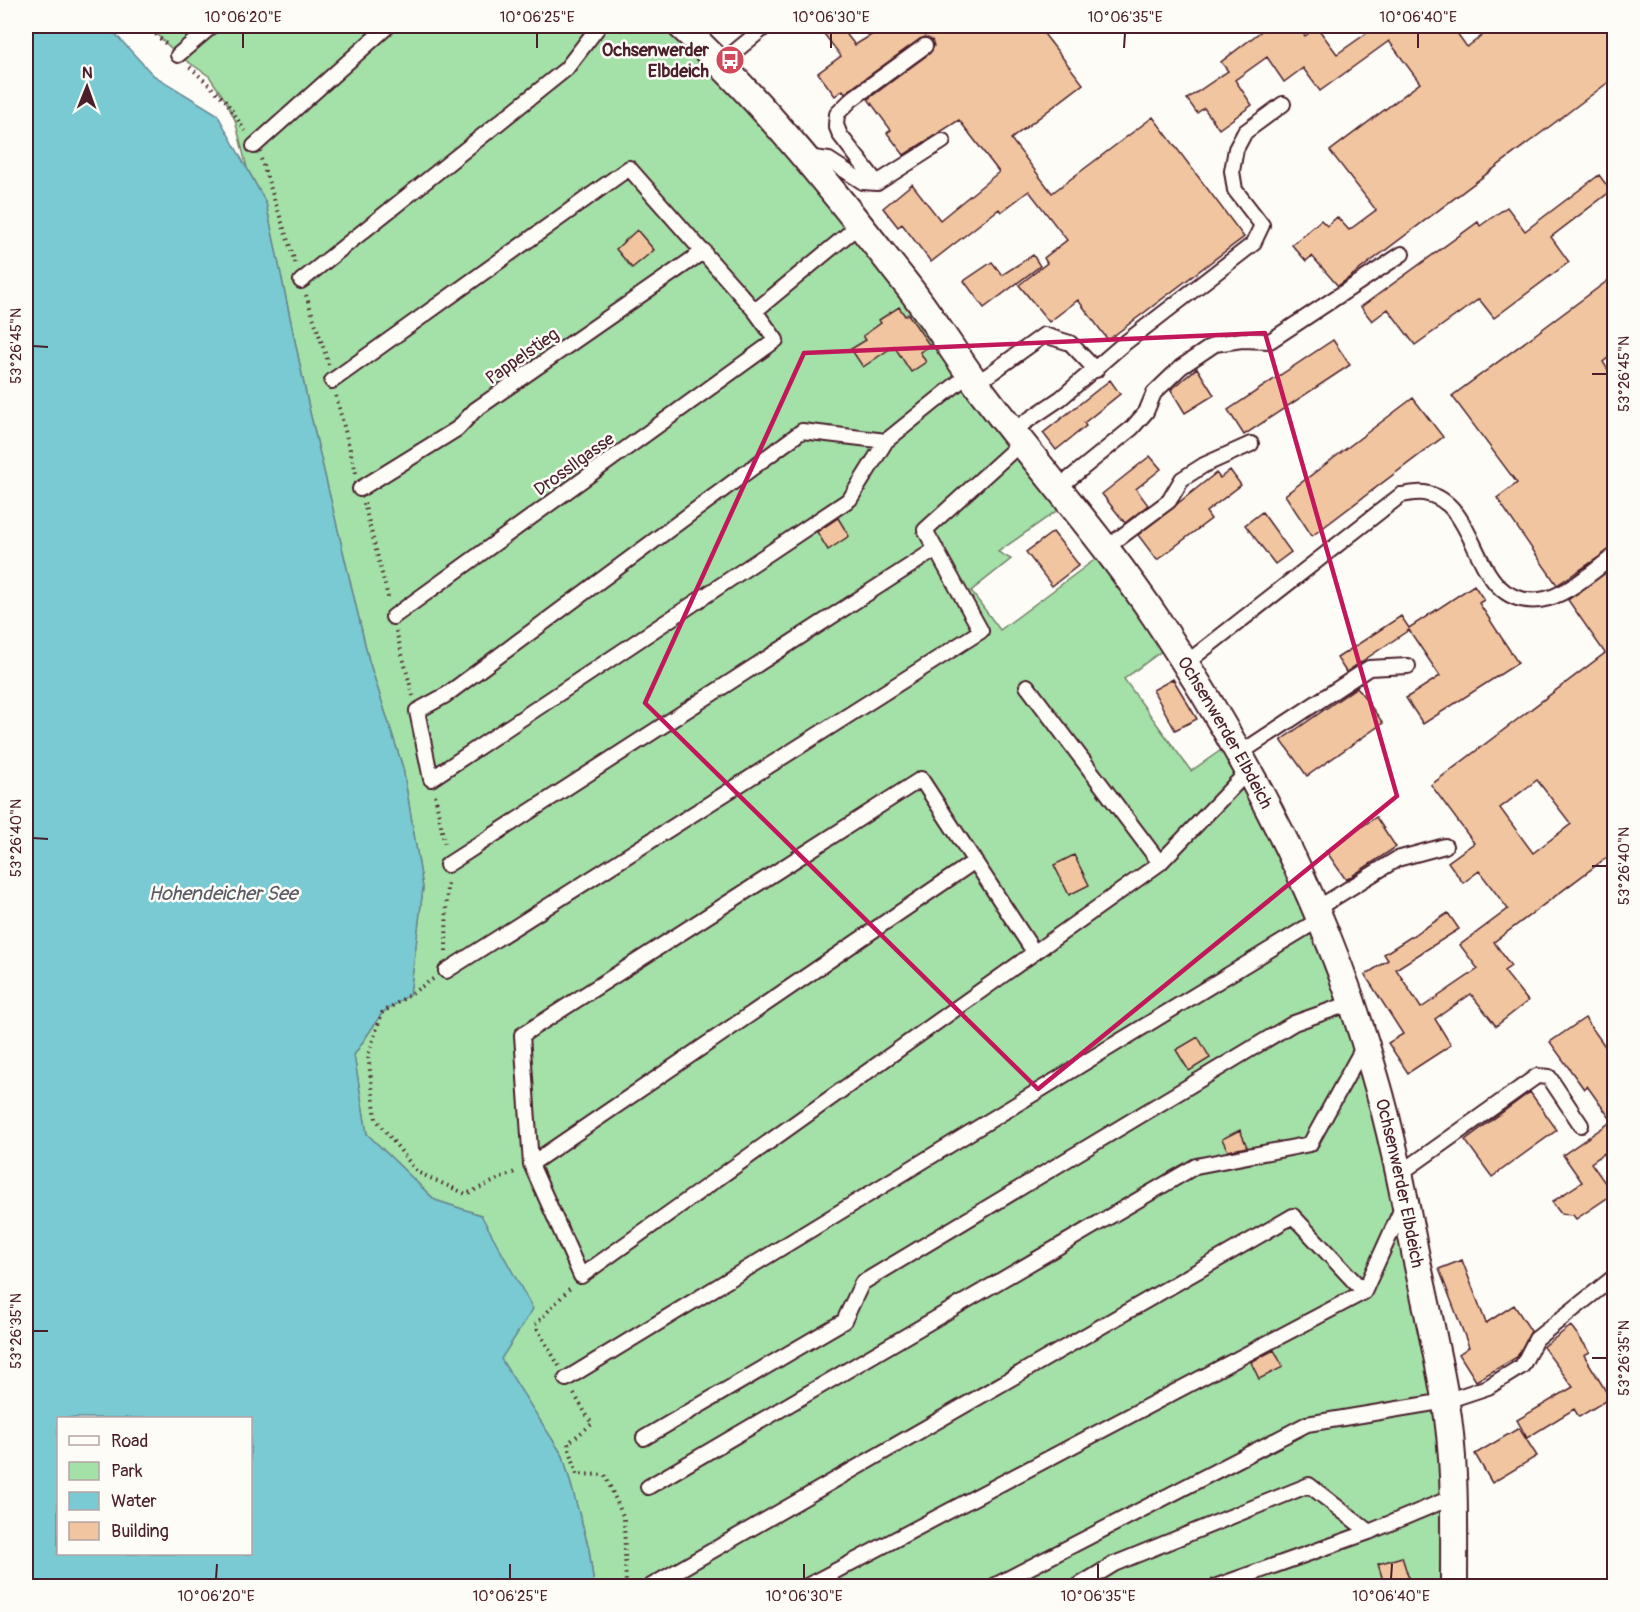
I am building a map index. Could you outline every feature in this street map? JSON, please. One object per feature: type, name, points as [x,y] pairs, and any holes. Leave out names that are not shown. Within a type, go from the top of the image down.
[{"type":"street","name":"Ochsenwerder Elbdeich","points":[[681,26],[722,63],[804,156],[913,292],[1016,437],[1106,548],[1185,664],[1243,762],[1291,854],[1318,914],[1365,1044],[1405,1201],[1446,1401],[1454,1497],[1454,1587]]},
{"type":"lane","points":[[178,55],[212,26]]},
{"type":"lane","points":[[254,146],[388,26]]},
{"type":"lane","points":[[301,281],[566,69],[599,26]]},
{"type":"lane","points":[[722,63],[766,26]]},
{"type":"lane","points":[[877,183],[840,135],[837,114],[852,99],[926,46]]},
{"type":"lane","points":[[446,970],[981,631],[926,530],[1016,437],[1121,346],[1253,244],[1262,225],[1235,190],[1232,171],[1236,149],[1245,132],[1283,104]]},
{"type":"lane","points":[[804,156],[829,160],[863,182],[877,183],[943,141]]},
{"type":"lane","points":[[332,381],[629,168],[755,311],[858,226]]},
{"type":"lane","name":"Pappelstieg","points":[[360,489],[458,429],[475,410],[704,251]]},
{"type":"lane","points":[[1058,488],[1132,428],[1162,383],[1190,361],[1215,344],[1242,340],[1270,341],[1402,254]]},
{"type":"lane","name":"Drossllgasse","points":[[393,617],[776,340],[755,311]]},
{"type":"lane","points":[[886,441],[802,431],[456,688],[417,711],[432,779],[850,499],[886,441],[973,379],[1044,335],[1070,343],[1096,370]]},
{"type":"lane","points":[[1106,548],[1169,501],[1182,479],[1204,465],[1251,444]]},
{"type":"lane","points":[[1185,664],[1401,495],[1424,493],[1444,501],[1462,524],[1496,587],[1517,599],[1541,600],[1563,591],[1614,556]]},
{"type":"lane","points":[[447,865],[936,549]]},
{"type":"lane","points":[[1034,952],[921,779],[522,1035],[531,1164],[581,1276],[1160,862],[1243,762],[1369,668],[1407,666]]},
{"type":"lane","points":[[1027,686],[1160,862]]},
{"type":"lane","points":[[566,1379],[1318,914],[1397,858],[1444,846]]},
{"type":"lane","points":[[531,1164],[975,861]]},
{"type":"lane","points":[[644,1438],[844,1321],[862,1283],[1294,1023],[1351,1003]]},
{"type":"lane","points":[[648,1487],[1196,1166],[1310,1144],[1365,1044]]},
{"type":"lane","points":[[1398,1175],[1537,1076],[1549,1077],[1581,1125]]},
{"type":"lane","points":[[807,1587],[1364,1292],[1405,1201]]},
{"type":"lane","points":[[651,1587],[1293,1216],[1364,1292]]},
{"type":"lane","points":[[994,1587],[1307,1424],[1446,1401],[1510,1376],[1522,1366],[1536,1339],[1552,1323],[1614,1277]]},
{"type":"lane","points":[[1078,1587],[1114,1564],[1309,1485],[1369,1532]]},
{"type":"lane","points":[[1216,1587],[1369,1532],[1454,1497]]},
{"type":"path","points":[[147,26],[226,101],[259,154],[332,381],[417,711]]},
{"type":"path","points":[[432,779],[447,865],[446,970],[382,1013],[368,1055],[376,1119],[417,1172],[466,1194],[531,1164]]},
{"type":"path","points":[[581,1276],[535,1325],[592,1424],[568,1443],[577,1474],[605,1475],[624,1518],[626,1587]]},
{"type":"highlighted area","points":[[1265,333],[1397,796],[1038,1089],[645,703],[804,353]]},
{"type":"green space","points":[[148,26],[665,26],[727,81],[808,175],[1062,507],[998,552],[1011,559],[971,591],[1000,630],[1101,555],[1163,650],[1124,679],[1191,771],[1224,748],[1299,892],[1362,1065],[1392,1189],[1433,1392],[1444,1473],[1445,1586],[594,1586],[589,1549],[563,1456],[500,1359],[481,1215],[435,1200],[367,1134],[354,1055],[382,1013],[410,994],[423,888],[403,768],[369,661],[309,408],[266,203],[247,168],[235,120],[226,101],[209,76],[178,55]]},
{"type":"water","name":"Hohendeicher See","points":[[26,26],[108,26],[153,75],[217,114],[266,203],[309,408],[369,661],[403,768],[423,888],[410,994],[382,1013],[354,1055],[367,1134],[435,1200],[481,1215],[533,1309],[501,1359],[563,1456],[589,1549],[594,1586],[26,1586]]},
{"type":"building","points":[[818,26],[840,26],[855,45],[886,26],[1038,26],[1083,84],[1011,139],[1052,193],[1153,117],[1244,237],[1108,340],[1078,300],[1049,322],[1019,285],[1047,263],[1044,258],[1067,240],[1029,191],[1001,212],[999,209],[931,262],[902,224],[898,227],[883,208],[912,184],[940,220],[999,172],[959,120],[904,155],[887,133],[891,130],[868,99],[930,53],[934,46],[932,40],[925,37],[920,39],[845,93],[843,90],[835,96],[818,73],[841,56]]},
{"type":"building","points":[[1268,26],[1297,26],[1305,36],[1317,27],[1337,54],[1377,26],[1452,26],[1467,47],[1495,26],[1614,26],[1614,78],[1338,286],[1312,256],[1306,261],[1292,245],[1321,220],[1327,226],[1337,217],[1349,230],[1376,210],[1330,151],[1420,83],[1389,41],[1320,91],[1303,68],[1284,82],[1267,57],[1235,80],[1252,105],[1219,129],[1204,108],[1197,113],[1187,99],[1228,71],[1221,62]]},
{"type":"building","points":[[1599,175],[1611,191],[1551,237],[1569,262],[1494,318],[1479,299],[1415,345],[1388,309],[1372,321],[1361,307],[1478,222],[1480,226],[1507,207],[1525,231]]},
{"type":"building","points":[[637,230],[654,250],[632,268],[616,249]]},
{"type":"building","points":[[1033,255],[1040,266],[984,308],[964,281],[992,262],[1002,275]]},
{"type":"building","points":[[1614,276],[1614,353],[1603,362],[1614,379],[1614,547],[1557,585],[1497,498],[1517,483],[1452,396]]},
{"type":"building","points":[[899,307],[905,316],[908,314],[930,346],[920,352],[926,362],[911,372],[894,346],[863,367],[851,349],[866,340],[863,336],[881,323],[879,320]]},
{"type":"building","points":[[1333,340],[1350,365],[1244,435],[1228,410]]},
{"type":"building","points":[[1197,368],[1214,395],[1185,413],[1171,390]]},
{"type":"building","points":[[1110,380],[1120,394],[1084,423],[1086,426],[1056,450],[1043,433]]},
{"type":"building","points":[[1413,398],[1443,437],[1312,536],[1285,495]]},
{"type":"building","points":[[1150,456],[1161,469],[1136,489],[1148,505],[1125,523],[1102,494]]},
{"type":"building","points":[[1230,470],[1241,485],[1206,512],[1211,519],[1157,560],[1138,535],[1216,473],[1220,478]]},
{"type":"building","points":[[1262,512],[1291,552],[1275,564],[1245,525]]},
{"type":"building","points":[[838,518],[849,536],[828,550],[817,532]]},
{"type":"building","points":[[1053,532],[1079,565],[1052,586],[1026,552]]},
{"type":"building","points":[[1614,567],[1614,852],[1494,942],[1511,966],[1504,971],[1528,1001],[1496,1026],[1471,994],[1435,1019],[1451,1045],[1408,1073],[1388,1043],[1403,1034],[1365,975],[1388,960],[1384,954],[1448,913],[1459,929],[1396,969],[1421,1008],[1478,969],[1460,945],[1508,909],[1479,871],[1463,883],[1448,862],[1474,843],[1431,785],[1605,653],[1568,600]],"holes":[[[1537,780],[1571,824],[1533,853],[1500,808]]]},
{"type":"building","points":[[1474,585],[1484,600],[1479,603],[1518,663],[1423,724],[1406,698],[1440,676],[1409,630],[1346,672],[1337,658],[1401,616],[1409,628]]},
{"type":"building","points":[[1173,679],[1197,719],[1175,730],[1153,690]]},
{"type":"building","points":[[1357,687],[1383,723],[1307,776],[1281,740]]},
{"type":"building","points":[[1376,817],[1396,847],[1346,880],[1326,851]]},
{"type":"building","points":[[1074,855],[1089,885],[1069,895],[1054,865]]},
{"type":"building","points":[[1585,1018],[1614,1059],[1614,1146],[1591,1163],[1613,1194],[1576,1219],[1573,1215],[1561,1214],[1552,1202],[1582,1182],[1563,1155],[1612,1121],[1587,1086],[1584,1089],[1550,1042]]},
{"type":"building","points":[[1198,1037],[1210,1058],[1189,1071],[1176,1050]]},
{"type":"building","points":[[1530,1092],[1557,1130],[1492,1177],[1465,1140]]},
{"type":"building","points":[[1240,1130],[1247,1147],[1228,1151],[1222,1139]]},
{"type":"building","points":[[1462,1260],[1486,1323],[1514,1305],[1531,1331],[1517,1357],[1476,1381],[1459,1354],[1469,1347],[1439,1269]]},
{"type":"building","points":[[1571,1326],[1590,1352],[1584,1355],[1610,1398],[1579,1417],[1574,1409],[1527,1438],[1517,1420],[1573,1387],[1543,1347]]},
{"type":"building","points":[[1274,1350],[1283,1367],[1259,1379],[1251,1362]]},
{"type":"building","points":[[1519,1428],[1537,1456],[1492,1483],[1475,1454]]},
{"type":"building","points":[[1402,1557],[1409,1579],[1385,1587],[1378,1564]]},
{"type":"place","name":"Ochsenwerder Elbdeich","points":[[730,60]]}]
